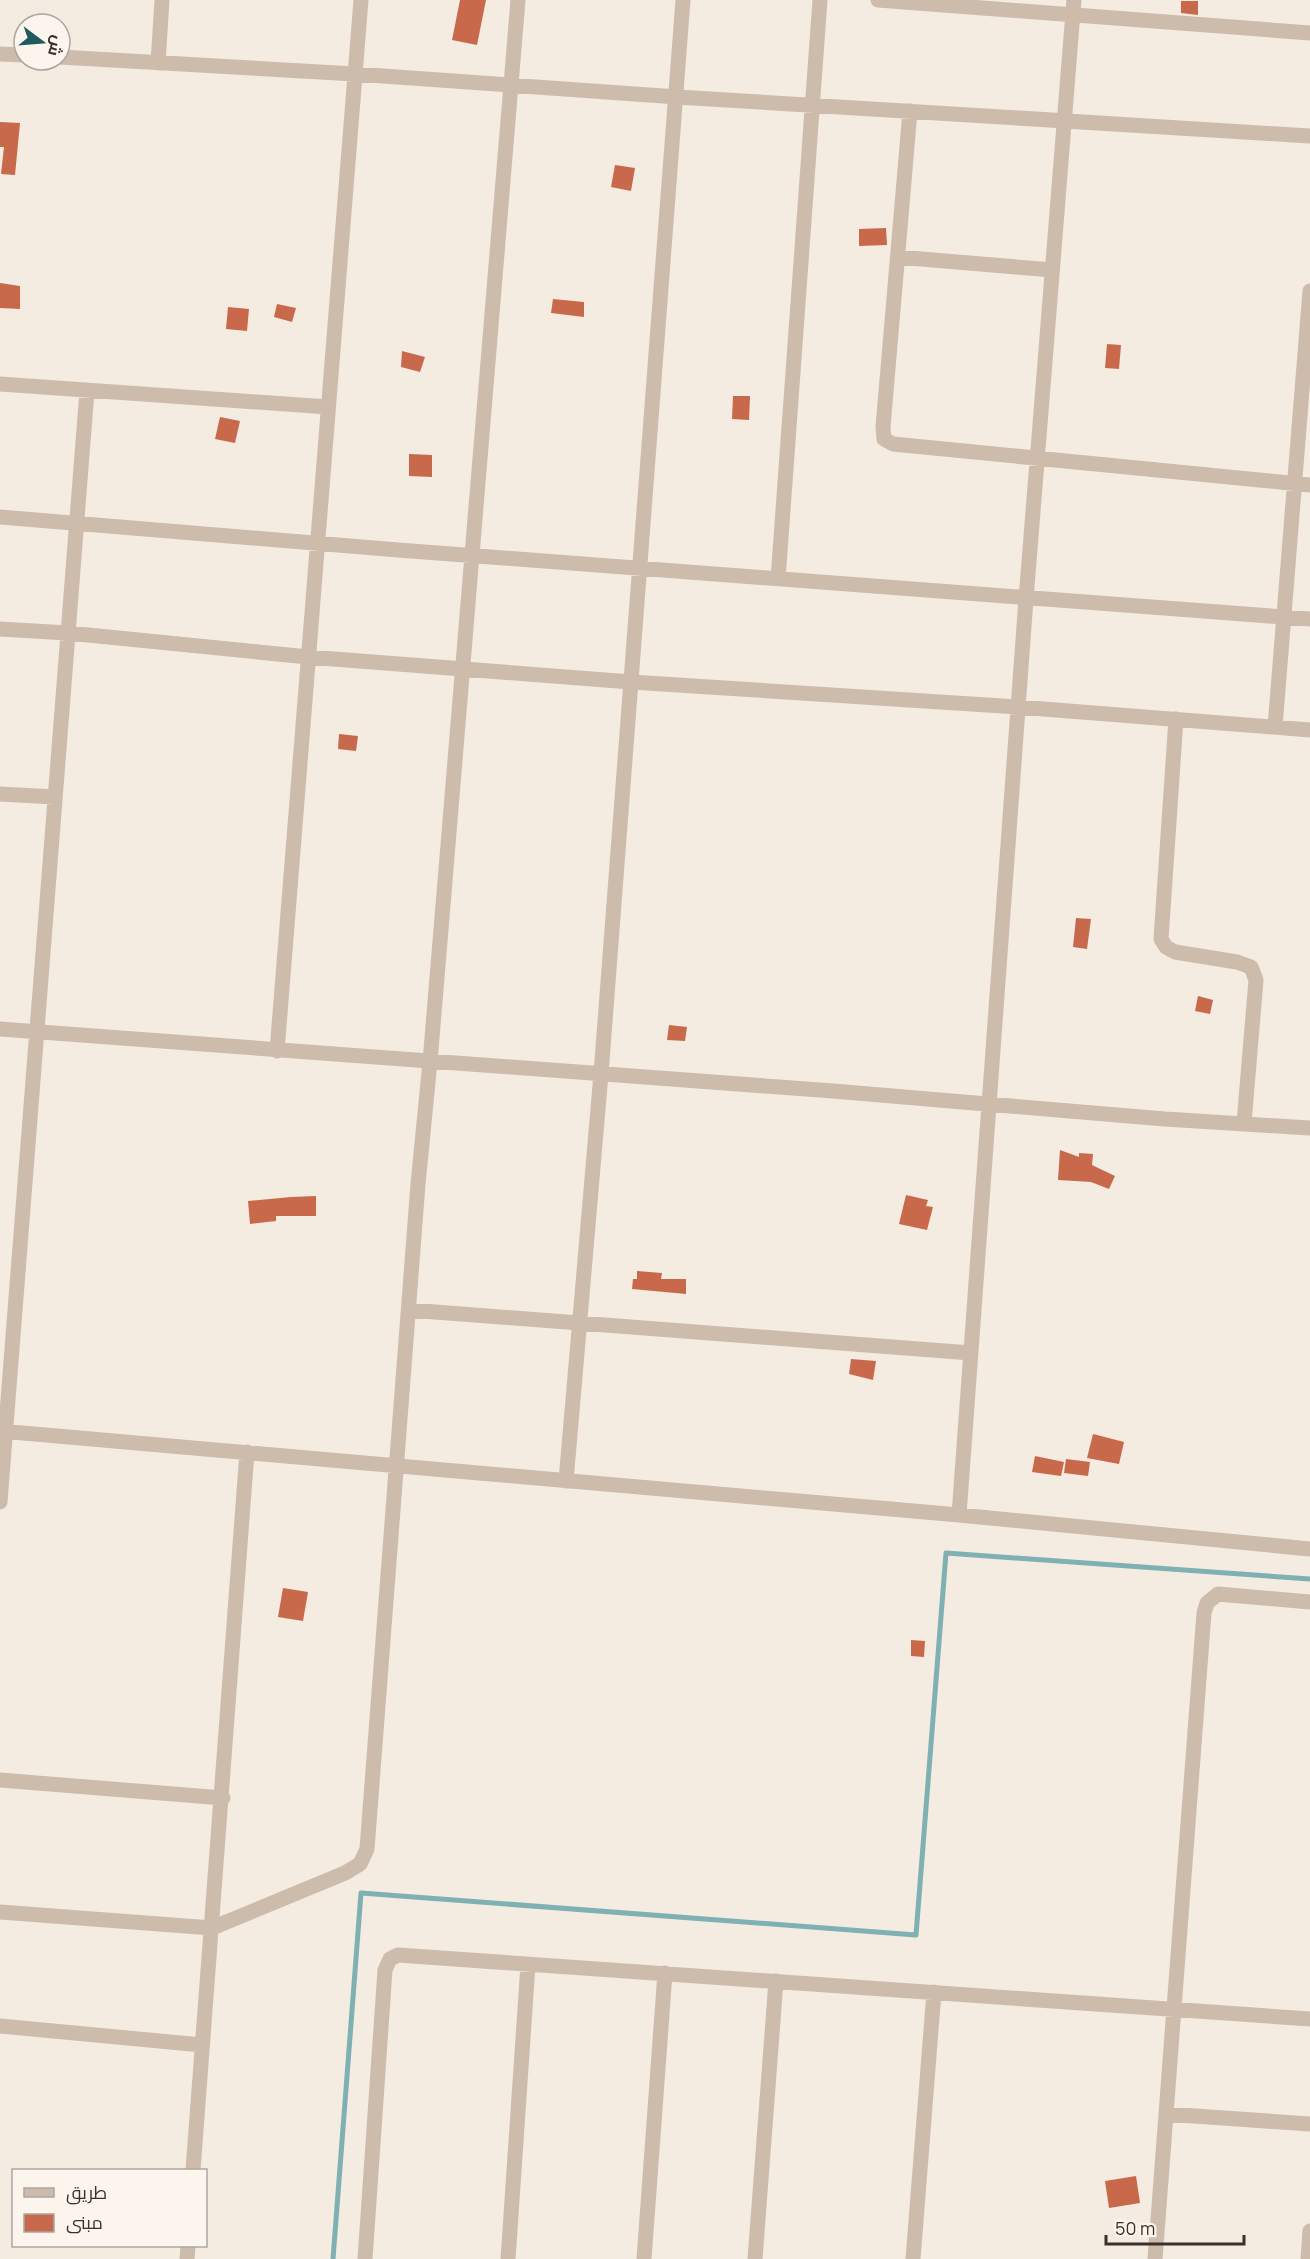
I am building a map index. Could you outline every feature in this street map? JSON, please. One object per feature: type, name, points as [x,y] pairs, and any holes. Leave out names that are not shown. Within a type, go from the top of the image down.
[{"type":"street","points":[[158,63],[162,0]]},
{"type":"street","points":[[277,1051],[361,0]]},
{"type":"street","points":[[0,1912],[212,1928],[345,1873],[360,1864],[367,1849],[418,1184],[518,0]]},
{"type":"street","points":[[566,1481],[601,1074],[683,0]]},
{"type":"street","points":[[778,579],[820,0]]},
{"type":"street","points":[[878,0],[1074,7],[1310,33]]},
{"type":"street","points":[[959,1515],[1026,599],[1074,7]]},
{"type":"street","points":[[72,58],[1310,136]]},
{"type":"street","points":[[910,111],[883,428],[884,439],[893,444],[1038,460],[1303,484]]},
{"type":"street","points":[[898,257],[1052,270]]},
{"type":"street","points":[[1275,728],[1285,616],[1303,484],[1310,291]]},
{"type":"street","points":[[0,384],[328,407]]},
{"type":"street","points":[[0,1502],[3,1431],[87,391]]},
{"type":"street","points":[[0,518],[1026,599],[1310,619]]},
{"type":"street","points":[[0,629],[68,633],[308,657],[631,682],[1018,707],[1310,730]]},
{"type":"street","points":[[1176,719],[1161,939],[1166,947],[1175,952],[1237,962],[1251,967],[1256,980],[1244,1123]]},
{"type":"street","points":[[0,794],[55,797]]},
{"type":"street","points":[[0,1029],[1310,1128]]},
{"type":"street","points":[[409,1310],[971,1353]]},
{"type":"street","points":[[3,1431],[959,1515],[1310,1549]]},
{"type":"street","points":[[193,2169],[248,1452]]},
{"type":"street","points":[[1155,2259],[1204,1613],[1207,1603],[1218,1594],[1310,1602]]},
{"type":"street","points":[[0,1780],[223,1798]]},
{"type":"street","points":[[365,2259],[385,1970],[390,1959],[398,1955],[1310,2019]]},
{"type":"street","points":[[508,2259],[528,1965]]},
{"type":"street","points":[[644,2259],[665,1973]]},
{"type":"street","points":[[755,2259],[776,1981]]},
{"type":"street","points":[[913,2259],[934,1992]]},
{"type":"street","points":[[0,2026],[202,2045]]},
{"type":"street","points":[[1166,2114],[1310,2124]]},
{"type":"street","points":[[1308,2259],[1310,2231]]},
{"type":"building","points":[[460,0],[486,0],[477,45],[452,40]]},
{"type":"building","points":[[1181,1],[1198,1],[1198,15],[1181,13]]},
{"type":"building","points":[[0,122],[20,123],[15,175],[1,174],[4,147],[0,147]]},
{"type":"building","points":[[615,165],[635,168],[631,191],[611,187]]},
{"type":"building","points":[[886,228],[887,245],[859,246],[859,229]]},
{"type":"building","points":[[0,283],[20,286],[20,309],[0,308]]},
{"type":"building","points":[[553,299],[584,302],[584,317],[551,313]]},
{"type":"building","points":[[277,304],[296,308],[292,322],[274,317]]},
{"type":"building","points":[[228,307],[249,309],[247,331],[226,329]]},
{"type":"building","points":[[1107,344],[1121,345],[1119,369],[1105,368]]},
{"type":"building","points":[[402,351],[425,357],[420,372],[401,367]]},
{"type":"building","points":[[733,396],[750,396],[749,420],[732,419]]},
{"type":"building","points":[[220,417],[240,421],[235,443],[215,439]]},
{"type":"building","points":[[409,454],[432,455],[432,477],[409,476]]},
{"type":"building","points":[[339,734],[358,736],[356,751],[338,749]]},
{"type":"building","points":[[1076,918],[1091,919],[1087,949],[1073,947]]},
{"type":"building","points":[[1198,996],[1213,1000],[1210,1014],[1195,1011]]},
{"type":"building","points":[[669,1025],[687,1027],[685,1041],[667,1040]]},
{"type":"building","points":[[1060,1150],[1079,1157],[1079,1153],[1093,1154],[1092,1165],[1115,1176],[1109,1189],[1091,1182],[1058,1180]]},
{"type":"building","points":[[906,1195],[928,1200],[926,1206],[933,1207],[927,1230],[899,1224]]},
{"type":"building","points":[[316,1196],[316,1216],[276,1216],[276,1221],[250,1224],[248,1201]]},
{"type":"building","points":[[637,1271],[662,1273],[661,1279],[686,1279],[686,1294],[632,1289],[633,1279],[637,1279]]},
{"type":"building","points":[[851,1359],[876,1361],[873,1380],[849,1374]]},
{"type":"building","points":[[1093,1434],[1124,1442],[1119,1464],[1087,1458]]},
{"type":"building","points":[[1035,1456],[1064,1462],[1061,1476],[1032,1472]]},
{"type":"building","points":[[1066,1459],[1090,1462],[1088,1476],[1064,1473]]},
{"type":"building","points":[[283,1588],[308,1592],[303,1621],[278,1617]]},
{"type":"building","points":[[911,1640],[925,1641],[924,1657],[911,1656]]},
{"type":"building","points":[[1136,2176],[1140,2203],[1109,2208],[1105,2181]]},
{"type":"waterway","points":[[333,2259],[361,1893],[916,1935],[946,1553],[1310,1579]]}]
